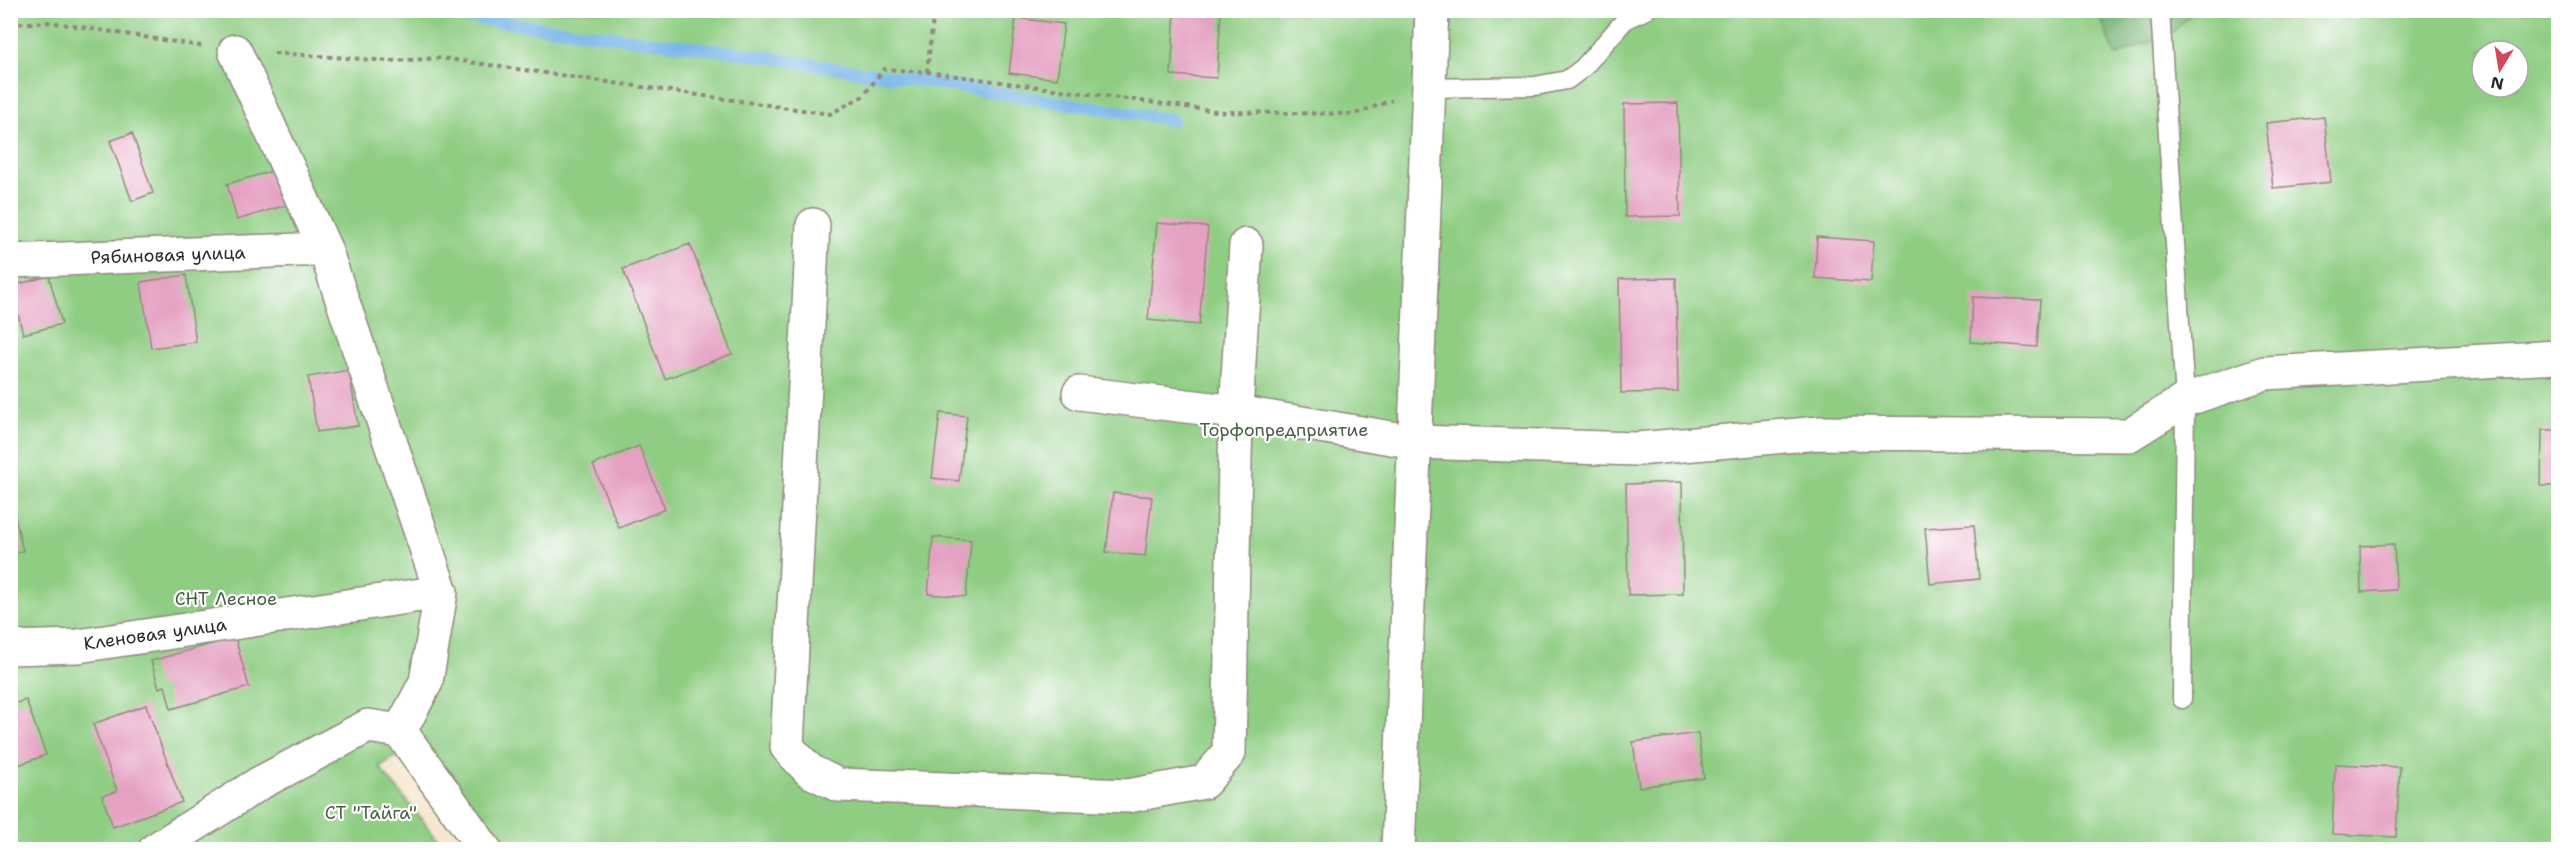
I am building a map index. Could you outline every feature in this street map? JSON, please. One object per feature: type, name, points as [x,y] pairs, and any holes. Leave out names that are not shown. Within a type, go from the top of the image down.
[{"type":"street","points":[[1398,849],[1432,10]]},
{"type":"street","points":[[235,51],[325,249],[441,592],[426,682],[400,731]]},
{"type":"street","points":[[813,225],[787,747],[810,771],[838,785],[1128,796],[1204,782],[1229,753],[1236,412],[1246,245]]},
{"type":"street","name":"Рябиновая улица","points":[[10,261],[325,249]]},
{"type":"street","points":[[1079,393],[1236,412],[1415,442],[1637,449],[1820,433],[2129,435],[2185,400],[2265,373],[2559,357]]},
{"type":"street","name":"Кленовая улица","points":[[10,648],[78,646],[441,592]]},
{"type":"street","points":[[155,849],[260,783],[368,726],[400,731],[485,849]]},
{"type":"lane","points":[[1429,88],[1535,86],[1567,80],[1583,68],[1626,19],[1646,10]]},
{"type":"lane","points":[[2160,10],[2185,400],[2182,699]]},
{"type":"path","points":[[927,72],[934,10]]},
{"type":"path","points":[[10,24],[49,22],[235,51],[391,61],[441,58],[830,114],[863,96],[884,69],[927,72],[1223,112],[1355,114],[1397,99]]},
{"type":"green space","name":"Торфопредприятие","points":[[10,11],[2558,11],[2558,849],[503,849],[418,742],[379,767],[446,849],[11,849]]},
{"type":"green space","points":[[2098,11],[2194,11],[2173,32],[2116,56]]},
{"type":"building","points":[[1175,10],[1221,10],[1217,78],[1171,75]]},
{"type":"building","points":[[1016,18],[1064,24],[1057,79],[1009,73]]},
{"type":"building","points":[[1678,103],[1680,216],[1625,217],[1624,104]]},
{"type":"building","points":[[2324,117],[2331,182],[2273,188],[2266,123]]},
{"type":"building","points":[[132,133],[153,193],[132,201],[110,141]]},
{"type":"building","points":[[276,170],[286,205],[237,220],[227,184]]},
{"type":"building","points":[[1157,223],[1208,227],[1199,325],[1148,320]]},
{"type":"building","points":[[1817,237],[1874,241],[1871,282],[1815,278]]},
{"type":"building","points":[[690,244],[732,354],[665,379],[623,269]]},
{"type":"building","points":[[186,275],[196,342],[151,348],[141,282]]},
{"type":"building","points":[[49,276],[62,324],[23,334],[11,286]]},
{"type":"building","points":[[1676,278],[1678,392],[1621,393],[1619,279]]},
{"type":"building","points":[[1973,297],[2040,300],[2037,347],[1971,342]]},
{"type":"building","points":[[349,370],[358,426],[317,432],[308,377]]},
{"type":"building","points":[[940,413],[967,416],[959,481],[932,478]]},
{"type":"building","points":[[2542,430],[2558,430],[2558,486],[2541,486]]},
{"type":"building","points":[[639,446],[665,509],[619,528],[593,465]]},
{"type":"building","points":[[1682,482],[1683,594],[1628,595],[1626,484]]},
{"type":"building","points":[[1113,493],[1152,497],[1145,556],[1106,552]]},
{"type":"building","points":[[10,495],[23,551],[10,554]]},
{"type":"building","points":[[1974,525],[1979,579],[1930,584],[1925,528]]},
{"type":"building","points":[[933,537],[971,540],[966,597],[928,594]]},
{"type":"building","points":[[2394,544],[2396,590],[2361,592],[2360,546]]},
{"type":"building","points":[[235,637],[249,687],[171,709],[165,686],[159,688],[151,661]]},
{"type":"building","points":[[26,700],[46,755],[10,768],[10,705]]},
{"type":"building","points":[[146,705],[182,802],[113,827],[102,796],[117,791],[93,724]]},
{"type":"building","points":[[1698,733],[1704,778],[1639,787],[1633,742]]},
{"type":"building","points":[[2335,764],[2400,767],[2396,837],[2332,834]]},
{"type":"waterway","points":[[408,10],[733,52],[1173,120]]},
{"type":"park label","name":"СНТ Лесное","points":[[226,599]]},
{"type":"park label","name":"СТ \"Тайга\"","points":[[371,813]]}]
